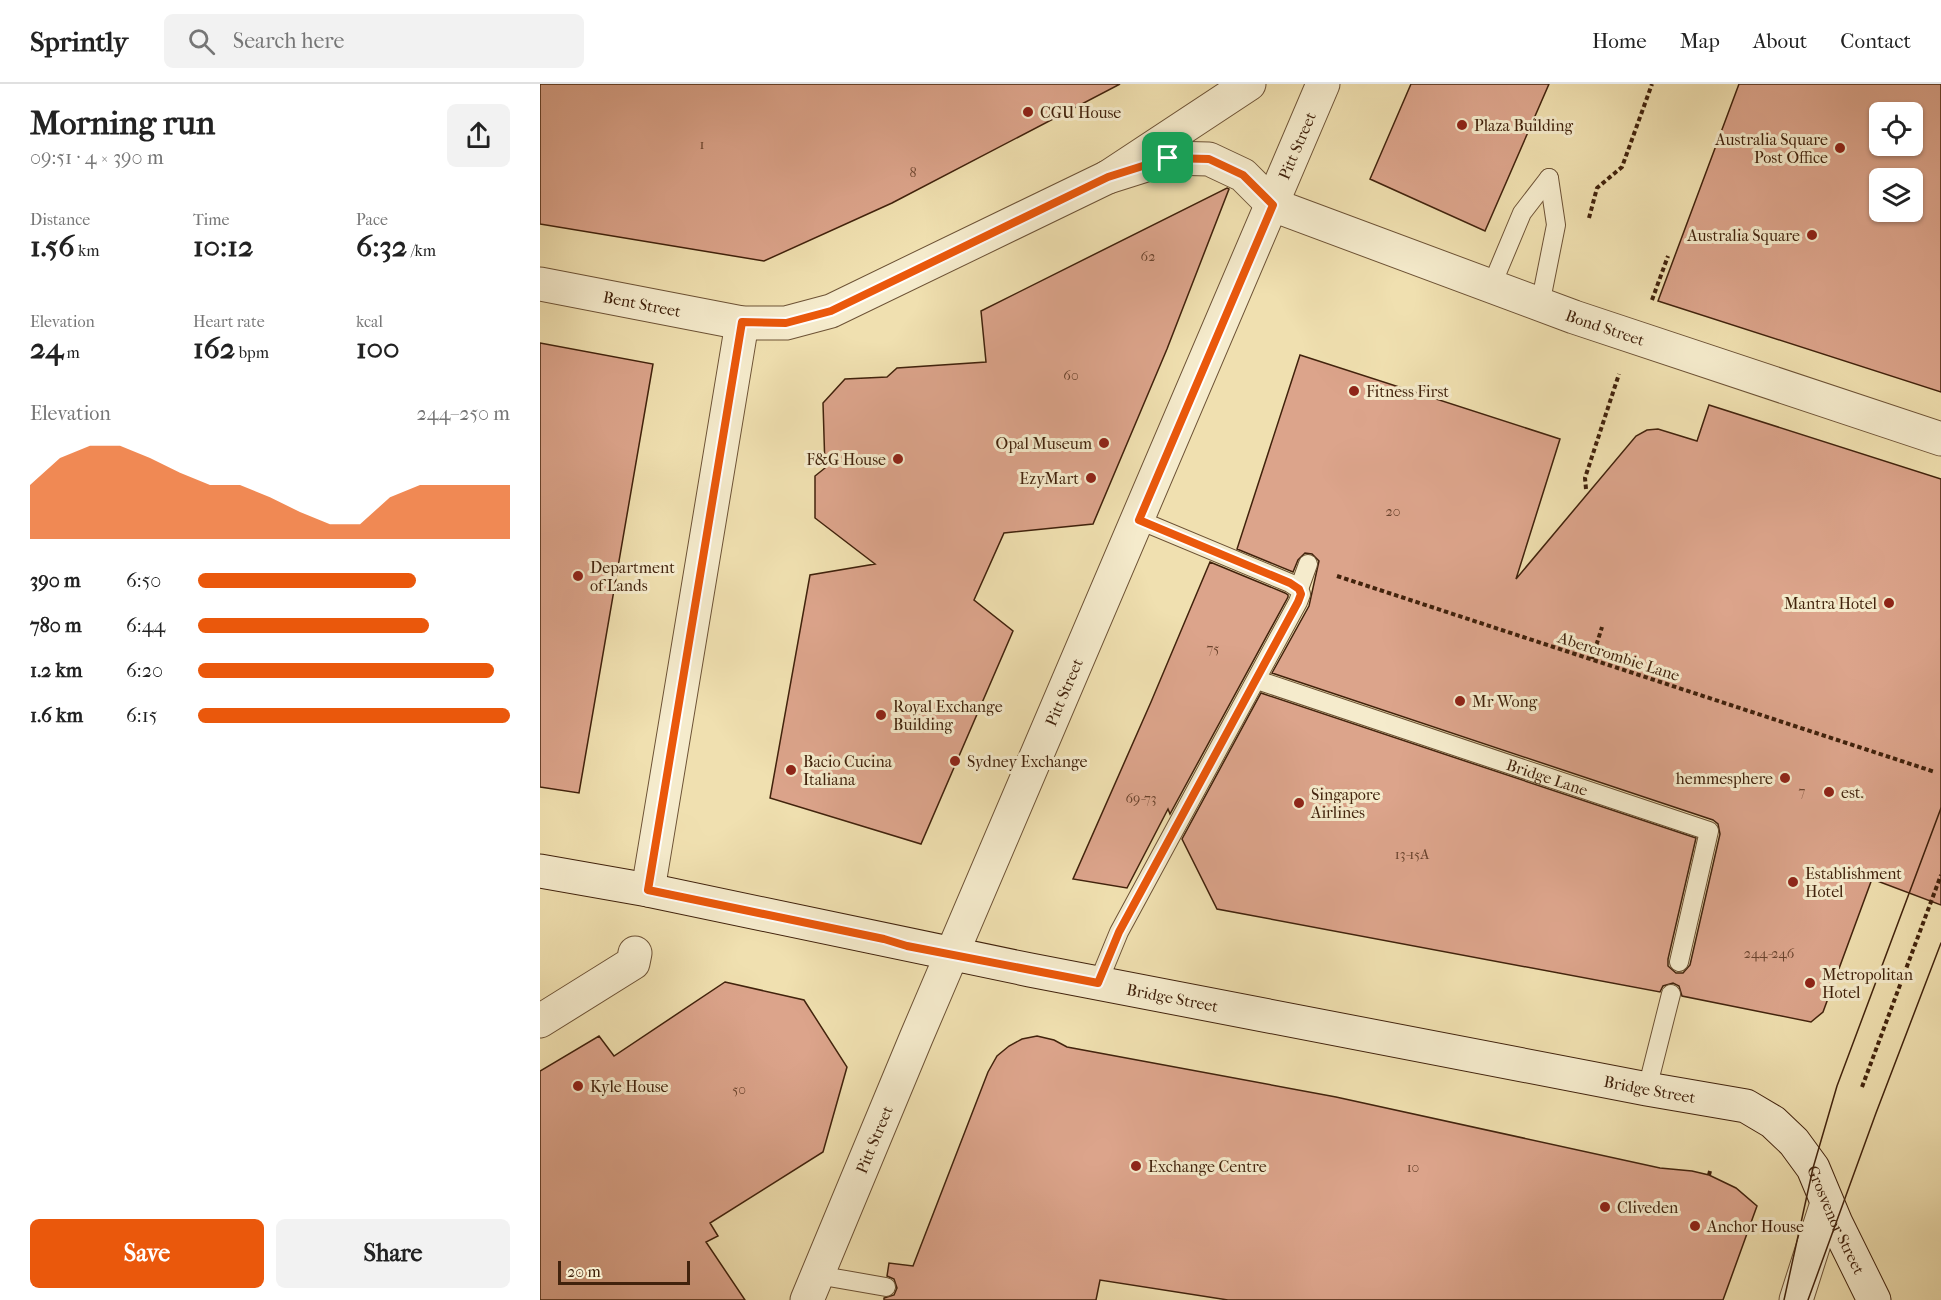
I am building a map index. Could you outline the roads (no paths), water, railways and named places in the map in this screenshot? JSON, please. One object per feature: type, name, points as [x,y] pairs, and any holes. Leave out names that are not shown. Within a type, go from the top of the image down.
[{"type":"street","points":[[1108,177],[1249,84]]},
{"type":"street","name":"Pitt Street","points":[[812,1288],[1323,84]]},
{"type":"street","points":[[1108,177],[1168,158],[1209,159],[1243,175],[1273,205]]},
{"type":"street","name":"Bent Street","points":[[540,284],[742,322],[786,323],[831,311],[1108,177]]},
{"type":"street","name":"Bond Street","points":[[1273,205],[1540,305],[1941,440]]},
{"type":"street","points":[[648,890],[742,322]]},
{"type":"street","name":"Bridge Street","points":[[540,871],[648,890],[952,955],[1746,1106],[1773,1122],[1794,1142]]},
{"type":"street","points":[[540,1021],[633,963],[635,953]]},
{"type":"street","name":"Grosvenor Street","points":[[1794,1142],[1813,1168],[1827,1203],[1874,1300]]},
{"type":"street","points":[[1797,1300],[1827,1203]]},
{"type":"lane","points":[[1491,287],[1522,213],[1549,178],[1556,225],[1540,305]]},
{"type":"lane","points":[[1139,520],[1290,583],[1300,591]]},
{"type":"lane","points":[[1098,983],[1119,932],[1298,602],[1308,564]]},
{"type":"lane","name":"Bridge Lane","points":[[1257,680],[1709,831],[1678,962]]},
{"type":"lane","points":[[1647,1089],[1671,994]]},
{"type":"lane","points":[[812,1288],[886,1287]]},
{"type":"tram line","points":[[1784,1300],[1813,1168],[1837,1086],[1941,808]]},
{"type":"tram line","points":[[1808,1300],[1941,943]]},
{"type":"place","name":"CGU House","points":[[1028,112]]},
{"type":"place","name":"Plaza Building","points":[[1462,125]]},
{"type":"place","name":"Australia Square Post Office","points":[[1840,148]]},
{"type":"place","name":"Australia Square","points":[[1812,235]]},
{"type":"place","name":"Fitness First","points":[[1354,391]]},
{"type":"place","name":"Opal Museum","points":[[1104,443]]},
{"type":"place","name":"F&G House","points":[[898,459]]},
{"type":"place","name":"EzyMart","points":[[1091,478]]},
{"type":"place","name":"Department of Lands","points":[[578,576]]},
{"type":"place","name":"Mantra Hotel","points":[[1889,603]]},
{"type":"place","name":"Mr Wong","points":[[1460,701]]},
{"type":"place","name":"Royal Exchange Building","points":[[881,715]]},
{"type":"place","name":"Sydney Exchange","points":[[955,761]]},
{"type":"place","name":"Bacio Cucina Italiana","points":[[791,770]]},
{"type":"place","name":"hemmesphere","points":[[1785,778]]},
{"type":"place","name":"est.","points":[[1829,792]]},
{"type":"place","name":"Singapore Airlines","points":[[1299,803]]},
{"type":"place","name":"Establishment Hotel","points":[[1793,882]]},
{"type":"place","name":"Metropolitan Hotel","points":[[1810,983]]},
{"type":"place","name":"Kyle House","points":[[578,1086]]},
{"type":"place","name":"Exchange Centre","points":[[1136,1166]]},
{"type":"place","name":"Cliveden","points":[[1605,1207]]},
{"type":"place","name":"Anchor House","points":[[1695,1226]]}]
